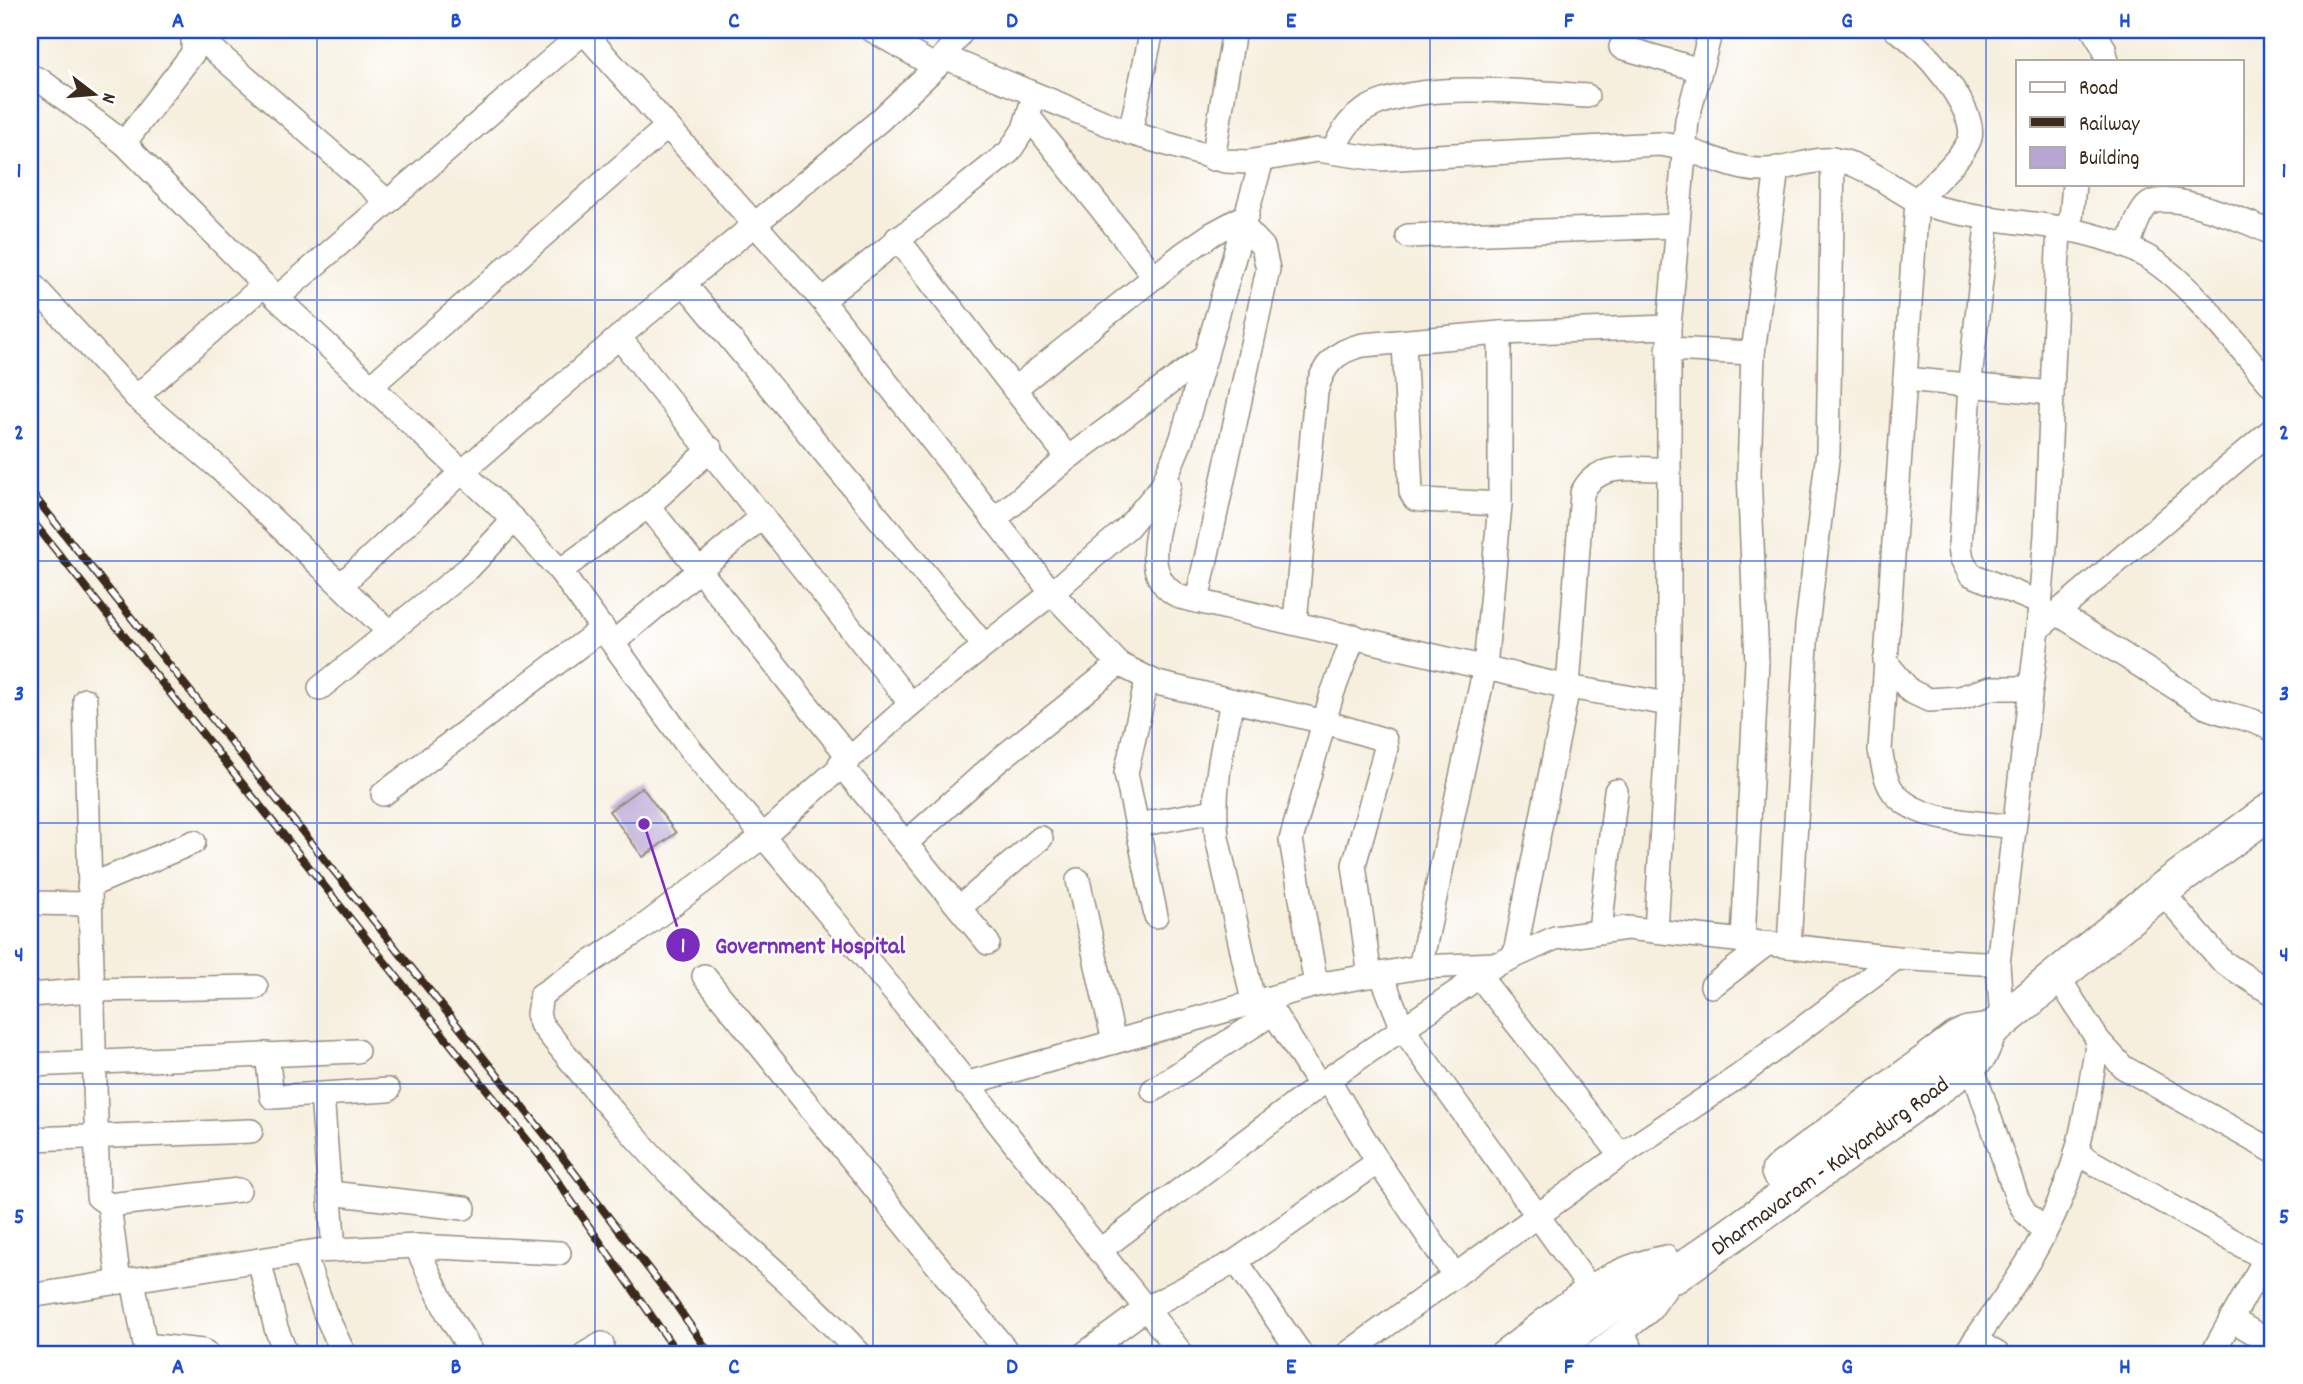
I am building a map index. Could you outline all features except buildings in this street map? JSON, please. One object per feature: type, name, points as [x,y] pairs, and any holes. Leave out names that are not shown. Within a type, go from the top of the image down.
[{"type":"main road","name":"Dharmavaram - Kalyandurg Road","points":[[1545,1354],[1655,1275],[1971,1063],[1996,1026],[2161,891],[2273,809]]},
{"type":"main road","name":"Dharmavaram - Kalyandurg Road","points":[[1655,1275],[1956,1040],[1996,1026]]},
{"type":"street","points":[[124,142],[192,53],[193,30]]},
{"type":"street","points":[[193,30],[388,202]]},
{"type":"street","points":[[136,397],[388,202],[584,30],[822,300],[1052,593],[1119,664],[1147,680],[1232,703],[1325,722],[1385,740],[1386,748],[1354,866],[1375,975],[1403,1028],[1536,1217],[1589,1287]]},
{"type":"street","points":[[872,30],[1031,106],[1213,159],[1262,160],[1301,152],[1332,152],[1379,159],[1644,145],[1684,147],[1750,169],[1777,168],[1833,159],[1863,169],[1917,200],[1933,206],[2064,228],[2128,247],[2169,272],[2273,387]]},
{"type":"street","points":[[341,586],[462,472],[619,337],[879,121],[940,62],[963,30]]},
{"type":"street","points":[[1130,133],[1152,30]]},
{"type":"street","points":[[1213,159],[1234,30]]},
{"type":"street","points":[[1656,931],[1669,704],[1668,338],[1684,147],[1692,99],[1711,30]]},
{"type":"street","points":[[1896,30],[1910,37],[1924,51],[1969,120],[1971,136],[1966,147],[1917,200],[1880,750],[1885,775],[1895,795],[1916,808],[1939,816],[2014,827]]},
{"type":"street","points":[[2093,30],[2104,48],[2107,60]]},
{"type":"street","points":[[1621,47],[1700,70]]},
{"type":"street","points":[[30,76],[40,80],[124,142],[270,291],[514,520],[560,571],[690,749],[895,993],[1182,1354]]},
{"type":"street","points":[[1332,152],[1352,120],[1362,111],[1395,98],[1491,90],[1587,96]]},
{"type":"street","points":[[822,300],[1009,152],[1031,106]]},
{"type":"street","points":[[1031,106],[1155,277]]},
{"type":"street","points":[[371,386],[667,127]]},
{"type":"street","points":[[1779,945],[1807,626],[1828,452],[1833,159]]},
{"type":"street","points":[[1262,160],[1172,465],[1154,555],[1155,572],[1168,591],[1197,601],[1568,687],[1669,704]]},
{"type":"street","points":[[1743,940],[1758,662],[1749,472],[1753,353],[1777,168]]},
{"type":"street","points":[[2049,608],[2052,393],[2064,228],[2074,186]]},
{"type":"street","points":[[2128,247],[2141,214],[2157,199],[2226,214],[2273,233]]},
{"type":"street","points":[[1988,216],[1971,385],[1962,559],[1965,567],[1976,578],[2049,608],[2206,707],[2219,713],[2256,720],[2273,730]]},
{"type":"street","points":[[1014,388],[1212,234],[1245,221]]},
{"type":"street","points":[[1197,601],[1268,269],[1263,247],[1245,221]]},
{"type":"street","points":[[1408,236],[1676,226]]},
{"type":"street","points":[[897,238],[1068,458]]},
{"type":"street","points":[[30,282],[136,397],[220,470],[388,632]]},
{"type":"street","points":[[684,283],[983,645]]},
{"type":"street","points":[[1295,622],[1316,392],[1320,376],[1331,360],[1345,349],[1500,333],[1668,338],[1753,353]]},
{"type":"street","points":[[1420,967],[1485,667],[1500,505],[1500,333]]},
{"type":"street","points":[[619,337],[711,449],[911,704]]},
{"type":"street","points":[[1404,342],[1411,492],[1415,499],[1500,505]]},
{"type":"street","points":[[994,520],[1068,458],[1206,356]]},
{"type":"street","points":[[1905,379],[2052,393]]},
{"type":"street","points":[[1996,1026],[1998,964],[2038,629],[2049,608],[2273,429]]},
{"type":"street","points":[[560,571],[648,506],[711,449]]},
{"type":"street","points":[[860,1354],[803,1296],[688,1192],[604,1102],[541,1024],[538,1014],[541,995],[549,987],[635,933],[762,837],[844,760],[983,645],[1052,593],[1145,510],[1172,465]]},
{"type":"street","points":[[1621,1155],[1497,964],[1568,687],[1580,505],[1588,481],[1597,473],[1611,470],[1668,470]]},
{"type":"street","points":[[648,506],[906,843],[988,943]]},
{"type":"street","points":[[383,794],[699,572],[763,516]]},
{"type":"street","points":[[320,688],[469,568],[514,520]]},
{"type":"street","points":[[1316,985],[1292,840],[1332,694],[1354,636]]},
{"type":"street","points":[[1885,661],[1910,691],[1929,700],[1959,698],[1992,688],[2031,688]]},
{"type":"street","points":[[906,843],[998,761],[1119,664]]},
{"type":"street","points":[[1147,680],[1126,773],[1156,916]]},
{"type":"street","points":[[85,700],[98,1197],[109,1205],[126,1281],[145,1345],[203,1351],[208,1354]]},
{"type":"street","points":[[1232,703],[1216,782],[1214,811],[1217,837],[1264,1004],[1324,1082],[1455,1276]]},
{"type":"street","points":[[1600,930],[1616,791]]},
{"type":"street","points":[[1137,825],[1214,811]]},
{"type":"street","points":[[960,907],[1041,838]]},
{"type":"street","points":[[30,903],[89,895],[194,842]]},
{"type":"street","points":[[1078,880],[1114,1042]]},
{"type":"street","points":[[2161,891],[2223,962],[2271,988]]},
{"type":"street","points":[[1099,1251],[1324,1082],[1497,964],[1555,938],[1600,930],[1656,931],[1896,958],[1998,964]]},
{"type":"street","points":[[1713,986],[1779,945]]},
{"type":"street","points":[[1346,1354],[1621,1155],[1739,1076],[1896,958]]},
{"type":"street","points":[[965,1084],[1264,1004],[1316,985],[1420,967],[1497,964]]},
{"type":"street","points":[[704,976],[1009,1354]]},
{"type":"street","points":[[2057,977],[2098,1040],[2134,1076],[2273,1151]]},
{"type":"street","points":[[30,995],[92,990],[256,987]]},
{"type":"street","points":[[1153,1090],[1264,1004]]},
{"type":"street","points":[[1998,1354],[1970,1347],[2024,1272],[2045,1232],[2076,1153],[2098,1040]]},
{"type":"street","points":[[30,1065],[358,1051]]},
{"type":"street","points":[[267,1054],[272,1097],[388,1090]]},
{"type":"street","points":[[1971,1063],[2017,1198],[2025,1212],[2045,1232]]},
{"type":"street","points":[[322,1095],[334,1250]]},
{"type":"street","points":[[30,1139],[251,1131]]},
{"type":"street","points":[[2076,1153],[2271,1256],[2212,1354]]},
{"type":"street","points":[[1084,1354],[1145,1309],[1236,1261],[1378,1162]]},
{"type":"street","points":[[109,1205],[239,1190]]},
{"type":"street","points":[[330,1194],[464,1208]]},
{"type":"street","points":[[416,1246],[448,1314],[473,1354]]},
{"type":"street","points":[[30,1296],[334,1250],[416,1246],[559,1253]]},
{"type":"street","points":[[303,1253],[324,1313],[344,1354]]},
{"type":"street","points":[[259,1260],[276,1328],[286,1354]]},
{"type":"street","points":[[1236,1261],[1301,1354]]},
{"type":"street","points":[[1501,1354],[1602,1277],[1630,1265],[1655,1275],[1650,1310],[1595,1354]]},
{"type":"street","points":[[2231,1319],[2273,1344]]},
{"type":"street","points":[[1622,1334],[1634,1354]]},
{"type":"railway","points":[[30,491],[550,1141],[674,1302],[710,1354]]},
{"type":"railway","points":[[30,518],[540,1156],[678,1354]]},
{"type":"place","name":"Government Hospital","points":[[644,824]]}]
